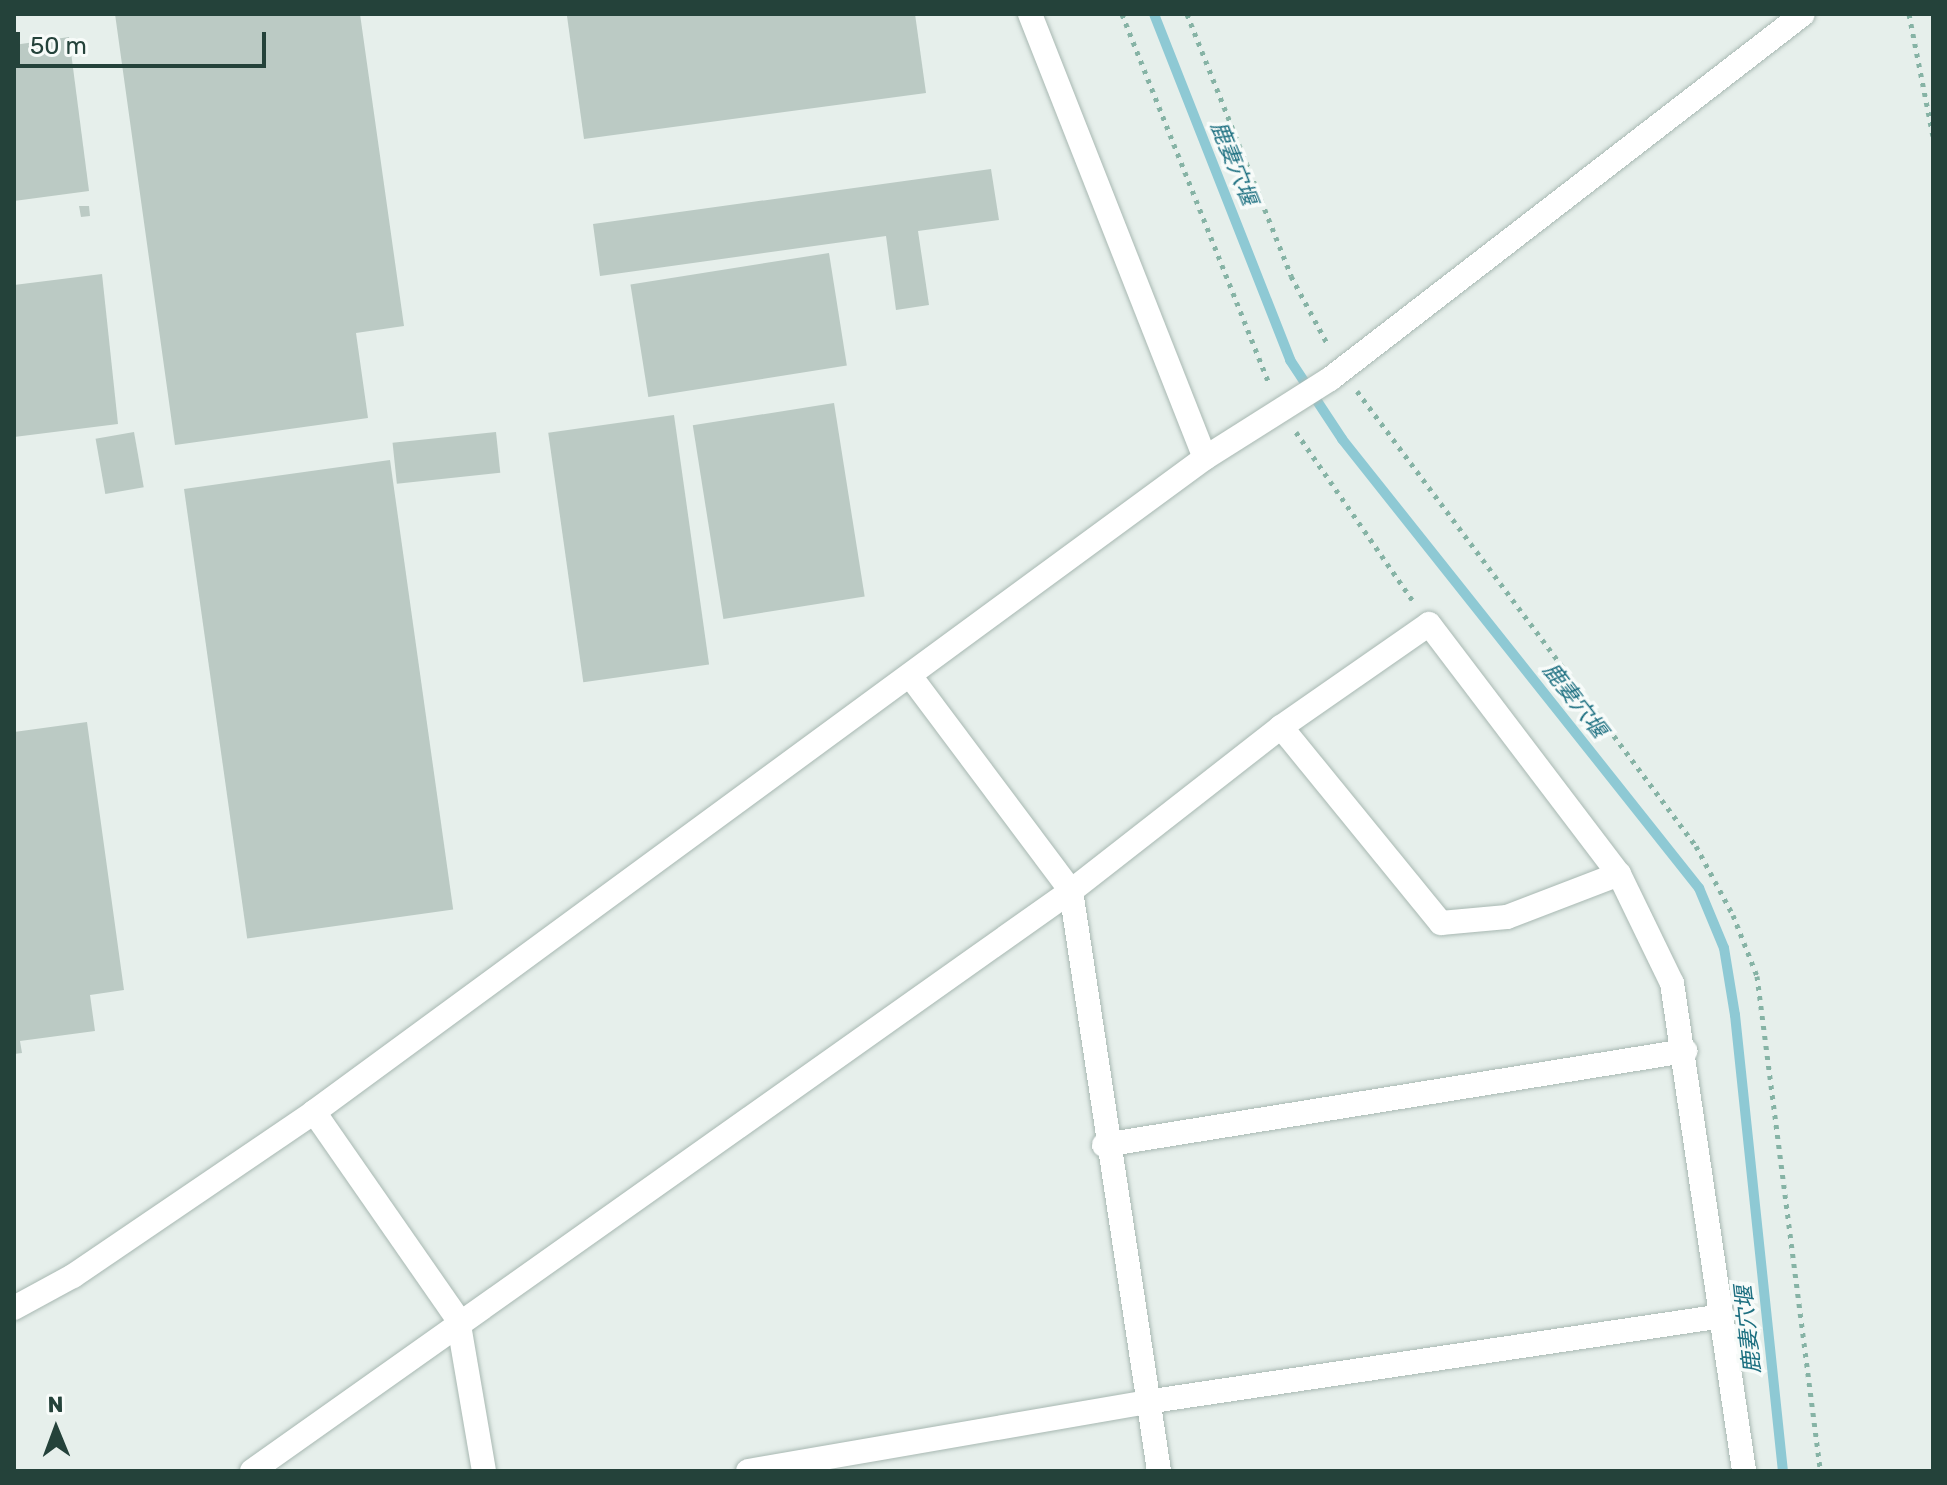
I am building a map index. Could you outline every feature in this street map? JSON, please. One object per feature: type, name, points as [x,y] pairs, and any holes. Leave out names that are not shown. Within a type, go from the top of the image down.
[{"type":"street","points":[[1030,14],[1205,458]]},
{"type":"street","points":[[14,1308],[73,1276],[314,1112],[911,677],[1205,458],[1336,374],[1803,14]]},
{"type":"street","points":[[252,1471],[458,1319],[1071,891],[1281,727],[1429,624],[1619,874],[1672,983],[1685,1051],[1744,1471]]},
{"type":"street","points":[[911,677],[1071,891],[1104,1145],[1159,1471]]},
{"type":"street","points":[[1281,727],[1441,923],[1507,917],[1619,874]]},
{"type":"street","points":[[1104,1145],[1685,1051]]},
{"type":"street","points":[[314,1112],[458,1319],[484,1471]]},
{"type":"street","points":[[748,1471],[1146,1402],[1723,1316]]},
{"type":"path","points":[[1122,14],[1288,405],[1429,624]]},
{"type":"path","points":[[1187,14],[1291,276],[1336,374]]},
{"type":"path","points":[[1909,14],[1933,136]]},
{"type":"building","points":[[115,14],[360,14],[404,326],[356,333],[368,418],[175,445]]},
{"type":"building","points":[[915,14],[926,93],[584,139],[567,16]]},
{"type":"building","points":[[69,37],[89,191],[14,201],[14,45]]},
{"type":"building","points":[[991,169],[999,220],[918,231],[929,305],[896,310],[886,236],[600,276],[593,224]]},
{"type":"building","points":[[79,206],[89,206],[90,216],[81,217]]},
{"type":"building","points":[[829,253],[847,366],[648,397],[630,284]]},
{"type":"building","points":[[102,274],[118,424],[14,437],[14,285]]},
{"type":"building","points":[[834,403],[865,597],[723,619],[693,425]]},
{"type":"building","points":[[674,415],[709,665],[583,682],[548,433]]},
{"type":"building","points":[[134,432],[144,487],[105,494],[96,439]]},
{"type":"building","points":[[496,432],[500,473],[397,484],[393,443]]},
{"type":"building","points":[[390,460],[453,910],[247,939],[184,489]]},
{"type":"building","points":[[87,722],[124,990],[90,995],[95,1031],[20,1041],[22,1053],[14,1054],[14,732]]},
{"type":"waterway","name":"鹿妻穴堰","points":[[1154,14],[1290,360],[1342,439],[1699,888],[1724,948],[1735,1015],[1783,1471]]}]
